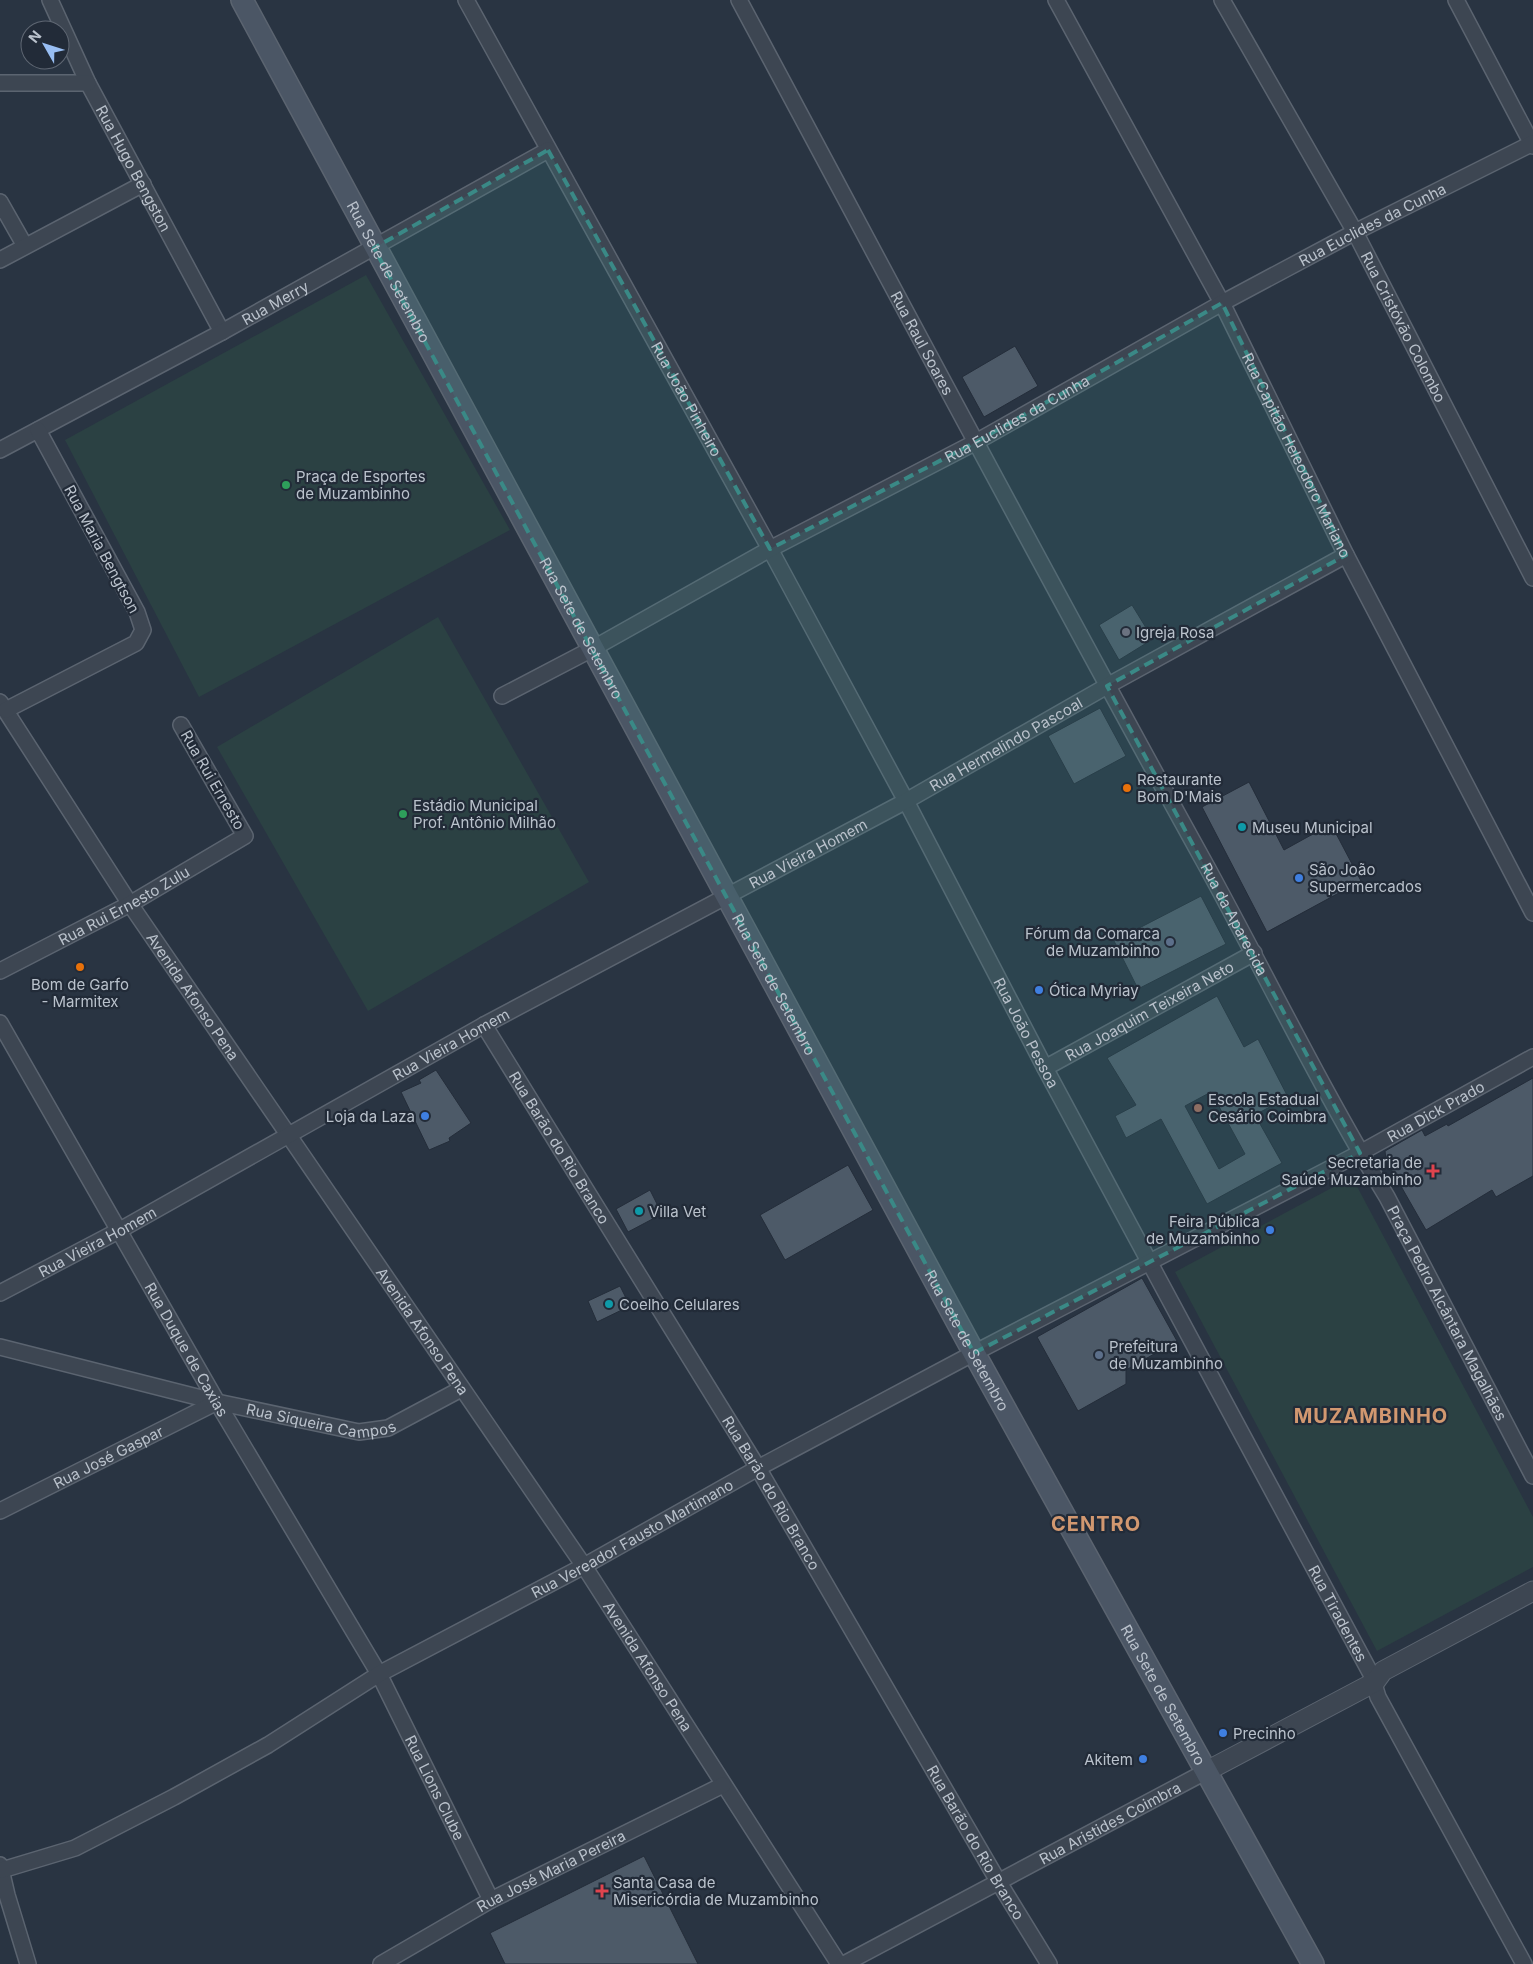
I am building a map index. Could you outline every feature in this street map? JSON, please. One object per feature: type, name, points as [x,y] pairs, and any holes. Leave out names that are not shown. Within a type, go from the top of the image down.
[{"type":"main road","name":"Rua Sete de Setembro","points":[[242,0],[374,248],[974,1353],[1313,1964]]},
{"type":"street","name":"Rua Hugo Bengston","points":[[50,0],[88,83],[222,332]]},
{"type":"street","name":"Rua João Pinheiro","points":[[466,0],[770,549],[906,801]]},
{"type":"street","name":"Rua Raul Soares","points":[[739,0],[1107,686]]},
{"type":"street","name":"Rua Capitão Heleodoro Mariano","points":[[1056,0],[1222,303],[1346,555],[1533,913]]},
{"type":"street","name":"Rua Cristóvão Colombo","points":[[1222,0],[1355,232],[1533,578]]},
{"type":"street","points":[[1456,0],[1533,144]]},
{"type":"street","points":[[0,83],[88,83]]},
{"type":"street","name":"Rua Euclides da Cunha","points":[[502,696],[592,650],[770,549],[976,442],[1222,303],[1355,232],[1533,144]]},
{"type":"street","name":"Rua Merry","points":[[0,450],[222,332],[548,150]]},
{"type":"street","points":[[0,260],[143,184]]},
{"type":"street","points":[[0,202],[25,246]]},
{"type":"street","name":"Rua Maria Bengtson","points":[[3,706],[136,643],[142,630],[137,612],[38,430]]},
{"type":"street","name":"Rua Hermelindo Pascoal","points":[[906,801],[1107,686],[1346,555]]},
{"type":"street","name":"Rua da Aparecida","points":[[1107,686],[1254,953],[1360,1153]]},
{"type":"street","name":"Avenida Afonso Pena","points":[[3,706],[130,904],[584,1566],[839,1964]]},
{"type":"street","name":"Rua Rui Ernesto","points":[[181,725],[245,836]]},
{"type":"street","name":"Rua Vieira Homem","points":[[0,1293],[120,1230],[484,1025],[906,801]]},
{"type":"street","name":"Rua João Pessoa","points":[[906,801],[1045,1068],[1151,1263]]},
{"type":"street","name":"Rua Rui Ernesto Zulu","points":[[0,971],[130,904],[245,836]]},
{"type":"street","name":"Rua Joaquim Teixeira Neto","points":[[1045,1068],[1254,953]]},
{"type":"street","name":"Rua Duque de Caxias","points":[[0,1023],[217,1402],[379,1674]]},
{"type":"street","name":"Rua Barão do Rio Branco","points":[[484,1025],[758,1468],[998,1881],[1049,1964]]},
{"type":"street","name":"Rua Dick Prado","points":[[1151,1263],[1360,1153],[1533,1057]]},
{"type":"street","name":"Praça Pedro Alcântara Magalhães","points":[[1360,1153],[1387,1197],[1533,1476]]},
{"type":"street","name":"Rua Vereador Fausto Martimano","points":[[1,1868],[83,1844],[268,1745],[379,1674],[584,1566],[758,1468],[974,1353],[1151,1263]]},
{"type":"street","name":"Rua Tiradentes","points":[[1151,1263],[1375,1682],[1378,1697],[1524,1964]]},
{"type":"street","name":"Rua Siqueira Campos","points":[[0,1347],[217,1402],[359,1432],[388,1428],[461,1389]]},
{"type":"street","name":"Rua José Gaspar","points":[[0,1511],[217,1402]]},
{"type":"street","name":"Rua Aristides Coimbra","points":[[844,1964],[1375,1682],[1383,1671],[1533,1591]]},
{"type":"street","name":"Rua Lions Clube","points":[[379,1674],[491,1900]]},
{"type":"street","name":"Rua José Maria Pereira","points":[[381,1964],[491,1900],[723,1785]]},
{"type":"street","points":[[1,1868],[6,1895],[28,1964]]},
{"type":"highlighted area","points":[[548,150],[770,549],[976,442],[1222,303],[1346,555],[1107,686],[1360,1153],[974,1353],[374,248]]},
{"type":"green space","name":"Praça de Esportes de Muzambinho","points":[[366,275],[510,530],[199,697],[65,440]]},
{"type":"green space","name":"Estádio Municipal Prof. Antônio Milhão","points":[[438,617],[589,882],[368,1011],[217,747]]},
{"type":"green space","points":[[1352,1177],[1533,1517],[1533,1567],[1377,1651],[1175,1272]]},
{"type":"building","points":[[1015,346],[1038,386],[984,417],[962,377]]},
{"type":"building","name":"Igreja Rosa","points":[[1132,605],[1153,639],[1119,660],[1099,625]]},
{"type":"building","points":[[1100,708],[1126,756],[1074,784],[1048,736]]},
{"type":"building","name":"São João Supermercados","points":[[1249,782],[1284,850],[1331,824],[1361,881],[1267,932],[1202,807]]},
{"type":"building","name":"Fórum da Comarca de Muzambinho","points":[[1201,896],[1226,944],[1138,989],[1114,941]]},
{"type":"building","points":[[1217,996],[1244,1047],[1258,1039],[1288,1097],[1255,1115],[1282,1163],[1207,1204],[1161,1119],[1126,1138],[1115,1116],[1136,1105],[1107,1058]],"holes":[[[1211,1092],[1245,1154],[1219,1169],[1185,1106]]]},
{"type":"building","points":[[436,1070],[471,1123],[449,1138],[450,1141],[429,1150],[401,1092],[421,1083],[419,1080]]},
{"type":"building","points":[[1533,1078],[1533,1176],[1496,1197],[1492,1190],[1426,1230],[1386,1160],[1385,1151],[1422,1130],[1425,1136],[1447,1124],[1448,1126]]},
{"type":"building","points":[[848,1165],[873,1210],[785,1260],[760,1215]]},
{"type":"building","name":"Villa Vet","points":[[650,1190],[662,1214],[628,1232],[616,1209]]},
{"type":"building","name":"Prefeitura de Muzambinho","points":[[1142,1278],[1177,1341],[1126,1370],[1126,1384],[1078,1411],[1037,1337]]},
{"type":"building","name":"Coelho Celulares","points":[[620,1286],[630,1306],[597,1322],[588,1301]]},
{"type":"building","name":"Santa Casa de Misericórdia de Muzambinho","points":[[644,1856],[698,1964],[505,1964],[490,1933]]},
{"type":"place","name":"Praça de Esportes de Muzambinho","points":[[286,485]]},
{"type":"place","name":"Igreja Rosa","points":[[1126,632]]},
{"type":"place","name":"Restaurante Bom D'Mais","points":[[1127,788]]},
{"type":"place","name":"Estádio Municipal Prof. Antônio Milhão","points":[[403,814]]},
{"type":"place","name":"Museu Municipal","points":[[1242,827]]},
{"type":"place","name":"São João Supermercados","points":[[1299,878]]},
{"type":"place","name":"Fórum da Comarca de Muzambinho","points":[[1170,942]]},
{"type":"place","name":"Bom de Garfo - Marmitex","points":[[80,967]]},
{"type":"place","name":"Ótica Myriay","points":[[1039,990]]},
{"type":"place","name":"Escola Estadual Cesário Coimbra","points":[[1198,1108]]},
{"type":"place","name":"Loja da Laza","points":[[425,1116]]},
{"type":"place","name":"Secretaria de Saúde Muzambinho","points":[[1433,1171]]},
{"type":"place","name":"Villa Vet","points":[[639,1211]]},
{"type":"place","name":"Feira Pública de Muzambinho","points":[[1270,1230]]},
{"type":"place","name":"Coelho Celulares","points":[[609,1304]]},
{"type":"place","name":"Prefeitura de Muzambinho","points":[[1099,1355]]},
{"type":"place","name":"Precinho","points":[[1223,1733]]},
{"type":"place","name":"Akitem","points":[[1143,1759]]},
{"type":"place","name":"Santa Casa de Misericórdia de Muzambinho","points":[[602,1891]]},
{"type":"district","name":"MUZAMBINHO","points":[[1371,1416]]},
{"type":"district","name":"CENTRO","points":[[1096,1524]]}]
